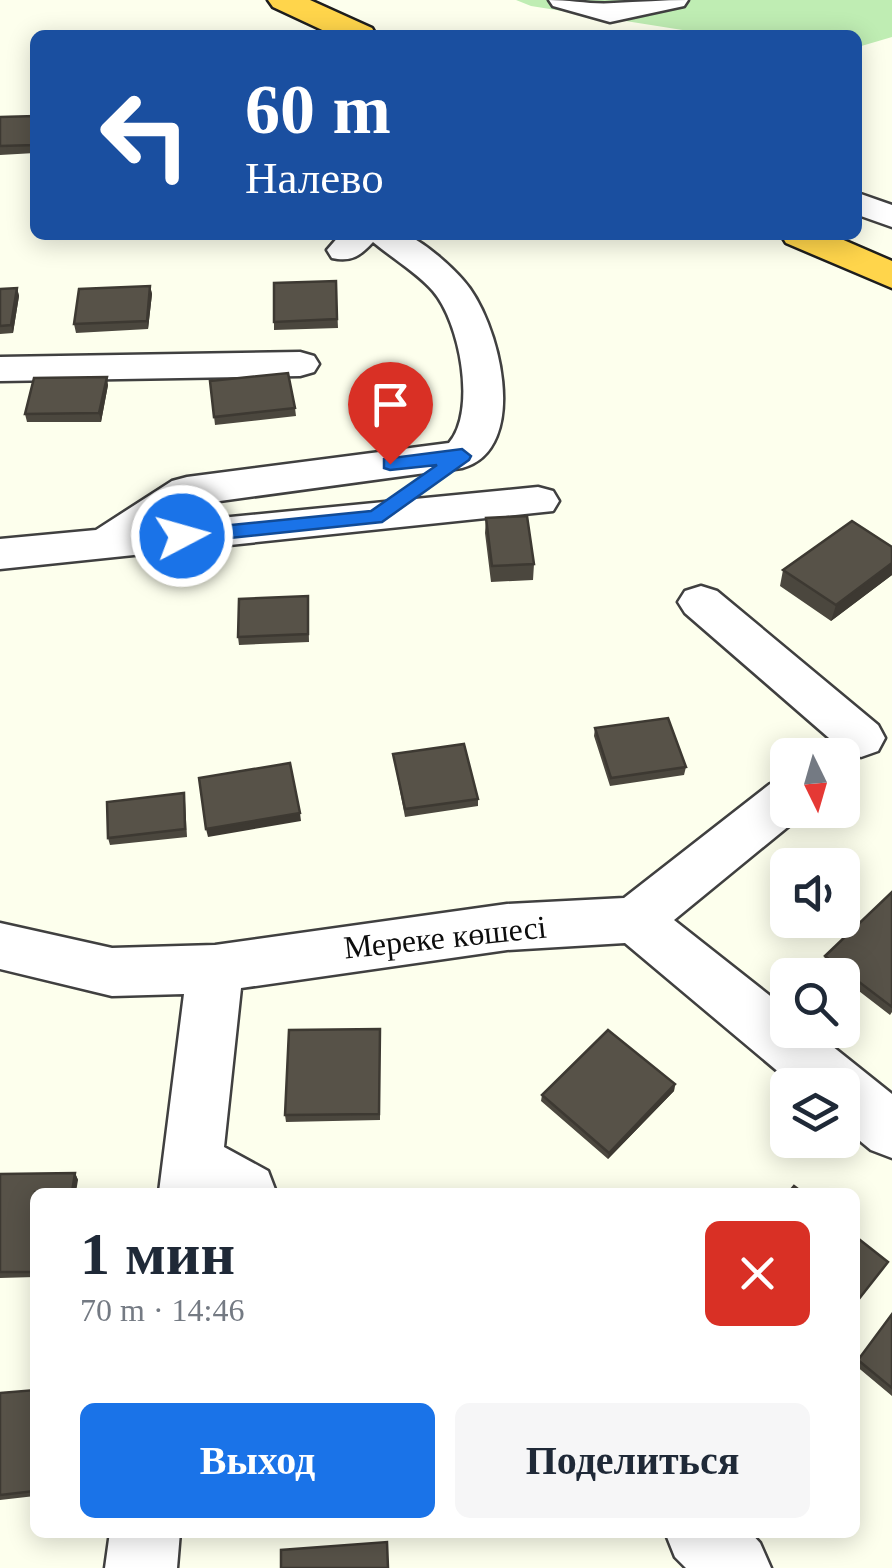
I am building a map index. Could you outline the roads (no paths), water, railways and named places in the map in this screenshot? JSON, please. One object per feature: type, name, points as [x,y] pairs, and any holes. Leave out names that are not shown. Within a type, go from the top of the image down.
[{"type":"highway","points":[[284,0],[349,30]]},
{"type":"highway","points":[[811,240],[892,276]]},
{"type":"street","points":[[562,0],[610,13],[674,0]]},
{"type":"street","points":[[862,205],[892,217]]},
{"type":"street","points":[[376,518],[462,456],[480,434],[484,396],[476,340],[450,287],[392,240]]},
{"type":"street","points":[[0,370],[300,364]]},
{"type":"street","points":[[105,544],[188,491],[462,456]]},
{"type":"street","points":[[0,554],[538,502]]},
{"type":"street","points":[[701,602],[864,736]]},
{"type":"street","points":[[770,812],[635,920],[817,1068]]},
{"type":"street","name":"Мереке көшесі","points":[[0,946],[112,972],[215,969],[507,927],[635,920]]},
{"type":"street","points":[[215,969],[191,1177],[231,1188]]},
{"type":"street","points":[[860,1104],[892,1130]]},
{"type":"street","points":[[141,1568],[144,1538]]},
{"type":"street","points":[[706,1538],[736,1568]]}]
